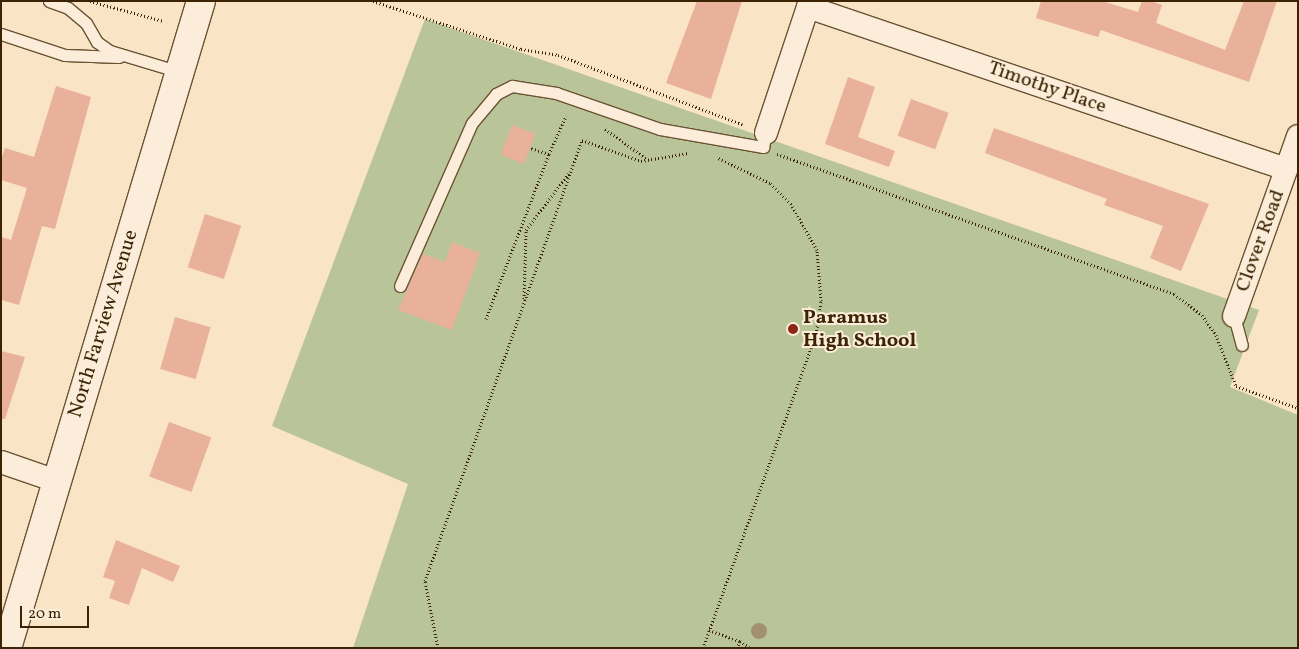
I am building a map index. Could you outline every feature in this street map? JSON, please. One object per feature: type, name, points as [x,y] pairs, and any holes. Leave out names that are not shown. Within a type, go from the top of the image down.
[{"type":"street","name":"North Farview Avenue","points":[[7,648],[201,1]]},
{"type":"street","points":[[764,140],[809,4]]},
{"type":"street","name":"Timothy Place","points":[[809,4],[1286,169]]},
{"type":"street","name":"Clover Road","points":[[1234,316],[1298,136]]},
{"type":"street","points":[[1,462],[56,481]]},
{"type":"lane","points":[[49,1],[68,8],[86,23],[97,42],[124,58]]},
{"type":"lane","points":[[1,34],[66,55],[124,58],[180,72]]},
{"type":"lane","points":[[400,286],[472,122],[496,94],[512,86],[556,93],[660,129],[764,140]]},
{"type":"lane","name":"Clover Road","points":[[1234,316],[1242,345]]},
{"type":"path","points":[[90,1],[163,21]]},
{"type":"path","points":[[373,1],[521,49],[558,55],[764,140],[822,171],[1174,294],[1202,315],[1216,335],[1236,386],[1298,408]]},
{"type":"path","points":[[486,319],[564,115],[573,118]]},
{"type":"path","points":[[601,127],[648,159]]},
{"type":"path","points":[[438,648],[425,581],[582,140],[641,161],[693,153]]},
{"type":"path","points":[[530,148],[550,154]]},
{"type":"path","points":[[703,648],[816,334],[821,300],[817,250],[791,204],[770,183],[710,155]]},
{"type":"path","points":[[524,304],[526,229],[571,170]]},
{"type":"path","points":[[522,227],[526,229]]},
{"type":"path","points":[[709,630],[740,641],[749,648]]},
{"type":"path","points":[[737,648],[740,641]]},
{"type":"green space","name":"Paramus High School","points":[[425,19],[1259,310],[1230,387],[1298,415],[1298,648],[353,648],[408,484],[272,426]]},
{"type":"building","points":[[697,1],[742,1],[711,99],[666,83]]},
{"type":"building","points":[[1041,1],[1102,1],[1138,12],[1142,1],[1151,1],[1162,5],[1156,23],[1225,50],[1244,1],[1277,1],[1249,82],[1101,30],[1098,37],[1036,18]]},
{"type":"building","points":[[848,77],[875,87],[858,137],[895,151],[889,167],[825,144]]},
{"type":"building","points":[[56,86],[91,97],[55,229],[42,226],[19,305],[1,300],[1,237],[11,240],[27,188],[1,180],[1,160],[5,148],[34,157]]},
{"type":"building","points":[[911,99],[949,113],[935,149],[898,136]]},
{"type":"building","points":[[512,125],[535,134],[524,164],[501,155]]},
{"type":"building","points":[[994,128],[1209,204],[1181,271],[1150,258],[1163,226],[1104,205],[1107,199],[985,153]]},
{"type":"building","points":[[205,214],[241,226],[224,279],[188,267]]},
{"type":"building","points":[[452,242],[480,253],[452,330],[398,310],[423,254],[445,262]]},
{"type":"building","points":[[175,317],[211,327],[196,379],[160,369]]},
{"type":"building","points":[[1,351],[25,357],[5,419],[1,419]]},
{"type":"building","points":[[169,422],[211,437],[191,492],[149,477]]},
{"type":"building","points":[[116,540],[180,566],[173,582],[142,568],[129,605],[109,598],[115,581],[103,577]]},
{"type":"place","name":"Paramus High School","points":[[793,329]]}]
